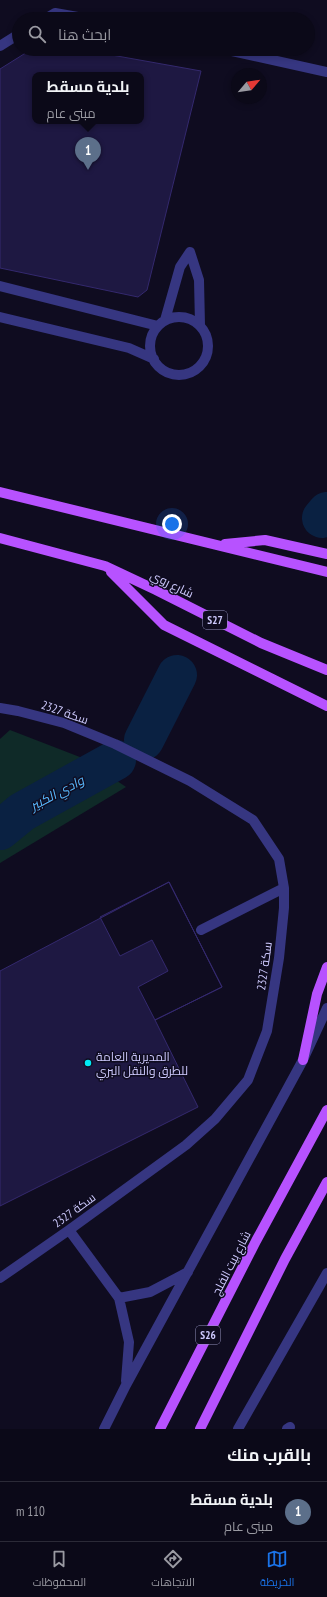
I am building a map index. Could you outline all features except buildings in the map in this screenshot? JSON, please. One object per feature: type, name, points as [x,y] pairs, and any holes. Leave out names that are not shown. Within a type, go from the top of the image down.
[{"type":"main road","points":[[0,492],[327,572]]},
{"type":"main road","name":"شارع روي","points":[[0,538],[105,566],[261,643],[327,670]]},
{"type":"main road","points":[[217,545],[265,540],[327,554]]},
{"type":"main road","points":[[105,566],[164,625],[327,706]]},
{"type":"main road","points":[[303,1060],[318,994],[327,967]]},
{"type":"main road","name":"شارع بيت الفلج","points":[[160,1429],[256,1241],[327,1110]]},
{"type":"main road","points":[[200,1429],[285,1259],[327,1182]]},
{"type":"street","points":[[0,46],[12,38]]},
{"type":"street","points":[[255,56],[327,72]]},
{"type":"street","points":[[162,323],[180,267],[190,252],[199,280],[200,325]]},
{"type":"street","points":[[0,286],[162,323]]},
{"type":"street","points":[[0,316],[129,348],[154,359]]},
{"type":"street","points":[[174,317],[183,317],[200,325],[205,333],[208,343],[207,352],[197,369],[188,373],[178,374],[168,372],[160,367],[154,359],[151,351],[151,342],[153,333],[162,323],[174,317]]},
{"type":"street","name":"سكة 2327","points":[[0,708],[64,723],[115,744],[190,780],[253,820],[279,859],[284,888],[284,908],[279,958],[267,1031],[248,1080],[215,1118],[186,1145],[0,1278]]},
{"type":"street","points":[[201,930],[284,888]]},
{"type":"street","points":[[104,1429],[126,1385],[303,1060],[327,1008]]},
{"type":"street","points":[[69,1230],[118,1298],[129,1342],[126,1385]]},
{"type":"street","points":[[118,1298],[150,1292],[188,1272]]},
{"type":"street","points":[[238,1429],[327,1273]]},
{"type":"green space","points":[[10,730],[85,759],[126,787],[0,863],[0,739]]},
{"type":"waterway","name":"وادي الكبير","points":[[322,518],[327,512]]},
{"type":"waterway","name":"وادي الكبير","points":[[144,740],[177,675]]},
{"type":"waterway","name":"وادي الكبير","points":[[0,830],[22,812],[116,760]]},
{"type":"place","name":"بلدية مسقط","points":[[88,170]]},
{"type":"place","name":"المديرية العامة للطرق والنقل البري","points":[[88,1063]]}]
